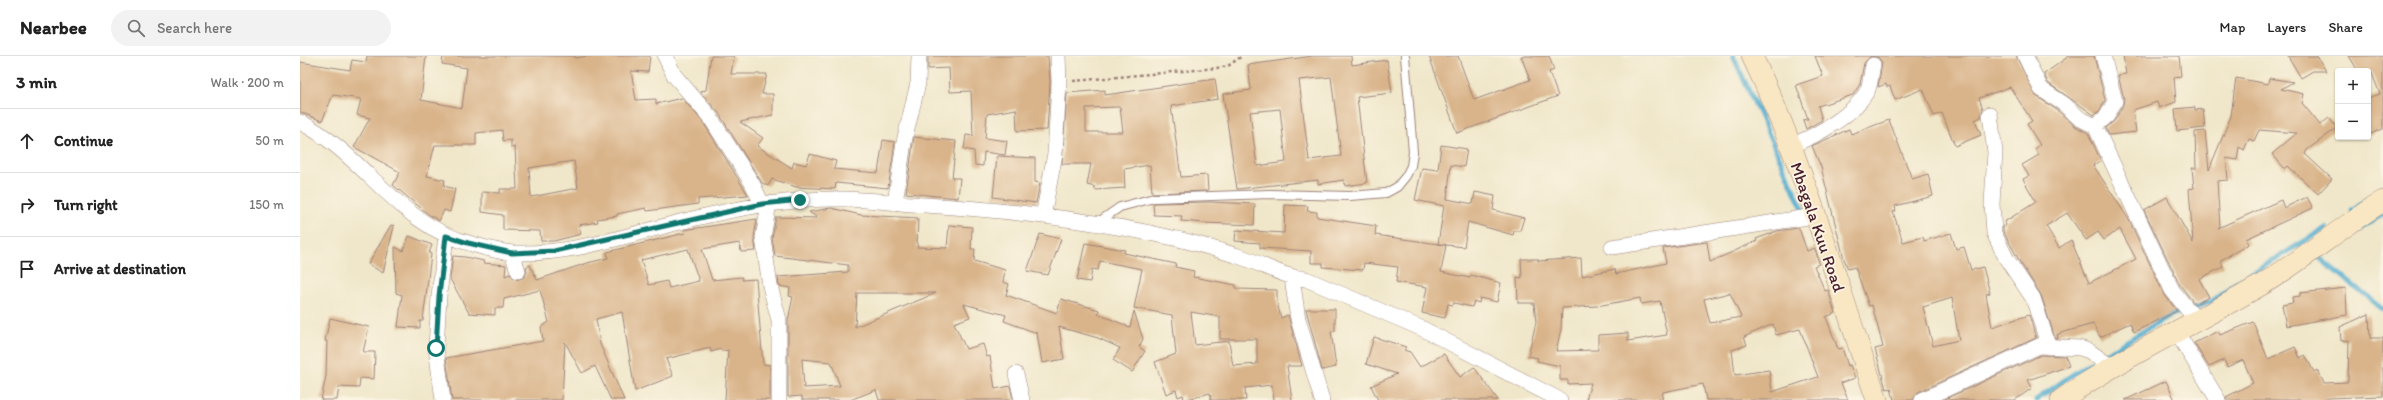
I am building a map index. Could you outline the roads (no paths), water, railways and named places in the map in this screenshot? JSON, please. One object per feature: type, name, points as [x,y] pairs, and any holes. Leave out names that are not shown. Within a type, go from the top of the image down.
[{"type":"street","points":[[665,56],[678,79],[710,117],[766,203],[763,238],[770,286],[779,320],[779,400]]},
{"type":"street","points":[[895,203],[904,142],[918,83],[919,56]]},
{"type":"street","points":[[1043,216],[1054,154],[1059,82],[1058,56]]},
{"type":"street","name":"Mbagala Kuu Road","points":[[1752,56],[1772,96],[1815,216],[1877,400]]},
{"type":"street","points":[[2025,56],[2041,89],[2064,104],[2079,118],[2095,126],[2172,290],[2197,321]]},
{"type":"street","points":[[2095,126],[2107,116],[2115,101],[2103,56]]},
{"type":"street","points":[[1790,146],[1840,119],[1859,103],[1869,88],[1873,65]]},
{"type":"street","points":[[1990,114],[1995,152],[1992,204],[1994,233],[2006,258],[2033,298],[2049,346]]},
{"type":"street","points":[[300,122],[334,143],[405,210],[446,236],[468,243],[512,253],[554,251],[583,246],[766,203],[800,200],[847,199],[1007,211],[1097,223],[1166,236],[1243,258],[1292,278],[1306,279],[1370,305],[1493,364],[1560,400]]},
{"type":"street","points":[[2061,400],[2176,331],[2197,321],[2262,284],[2383,201]]},
{"type":"street","points":[[1612,247],[1815,216]]},
{"type":"street","points":[[443,400],[436,348],[439,296],[446,236]]},
{"type":"street","points":[[512,253],[518,270]]},
{"type":"street","points":[[1292,278],[1298,319],[1322,400]]},
{"type":"street","points":[[2176,331],[2218,400]]},
{"type":"street","points":[[1922,400],[2039,346],[2080,348],[2089,351],[2113,368]]},
{"type":"street","points":[[1016,374],[1022,400]]},
{"type":"lane","points":[[1097,223],[1120,207],[1154,198],[1270,194],[1363,196],[1386,193],[1397,187],[1411,166],[1413,152],[1405,56]]},
{"type":"waterway","points":[[1733,56],[1805,214]]},
{"type":"waterway","points":[[2352,210],[2383,188]]},
{"type":"waterway","points":[[2354,233],[2383,214]]},
{"type":"waterway","points":[[2036,400],[2085,366],[2173,314],[2188,312],[2214,300],[2233,285],[2326,228]]},
{"type":"waterway","points":[[2317,256],[2383,310]]}]
